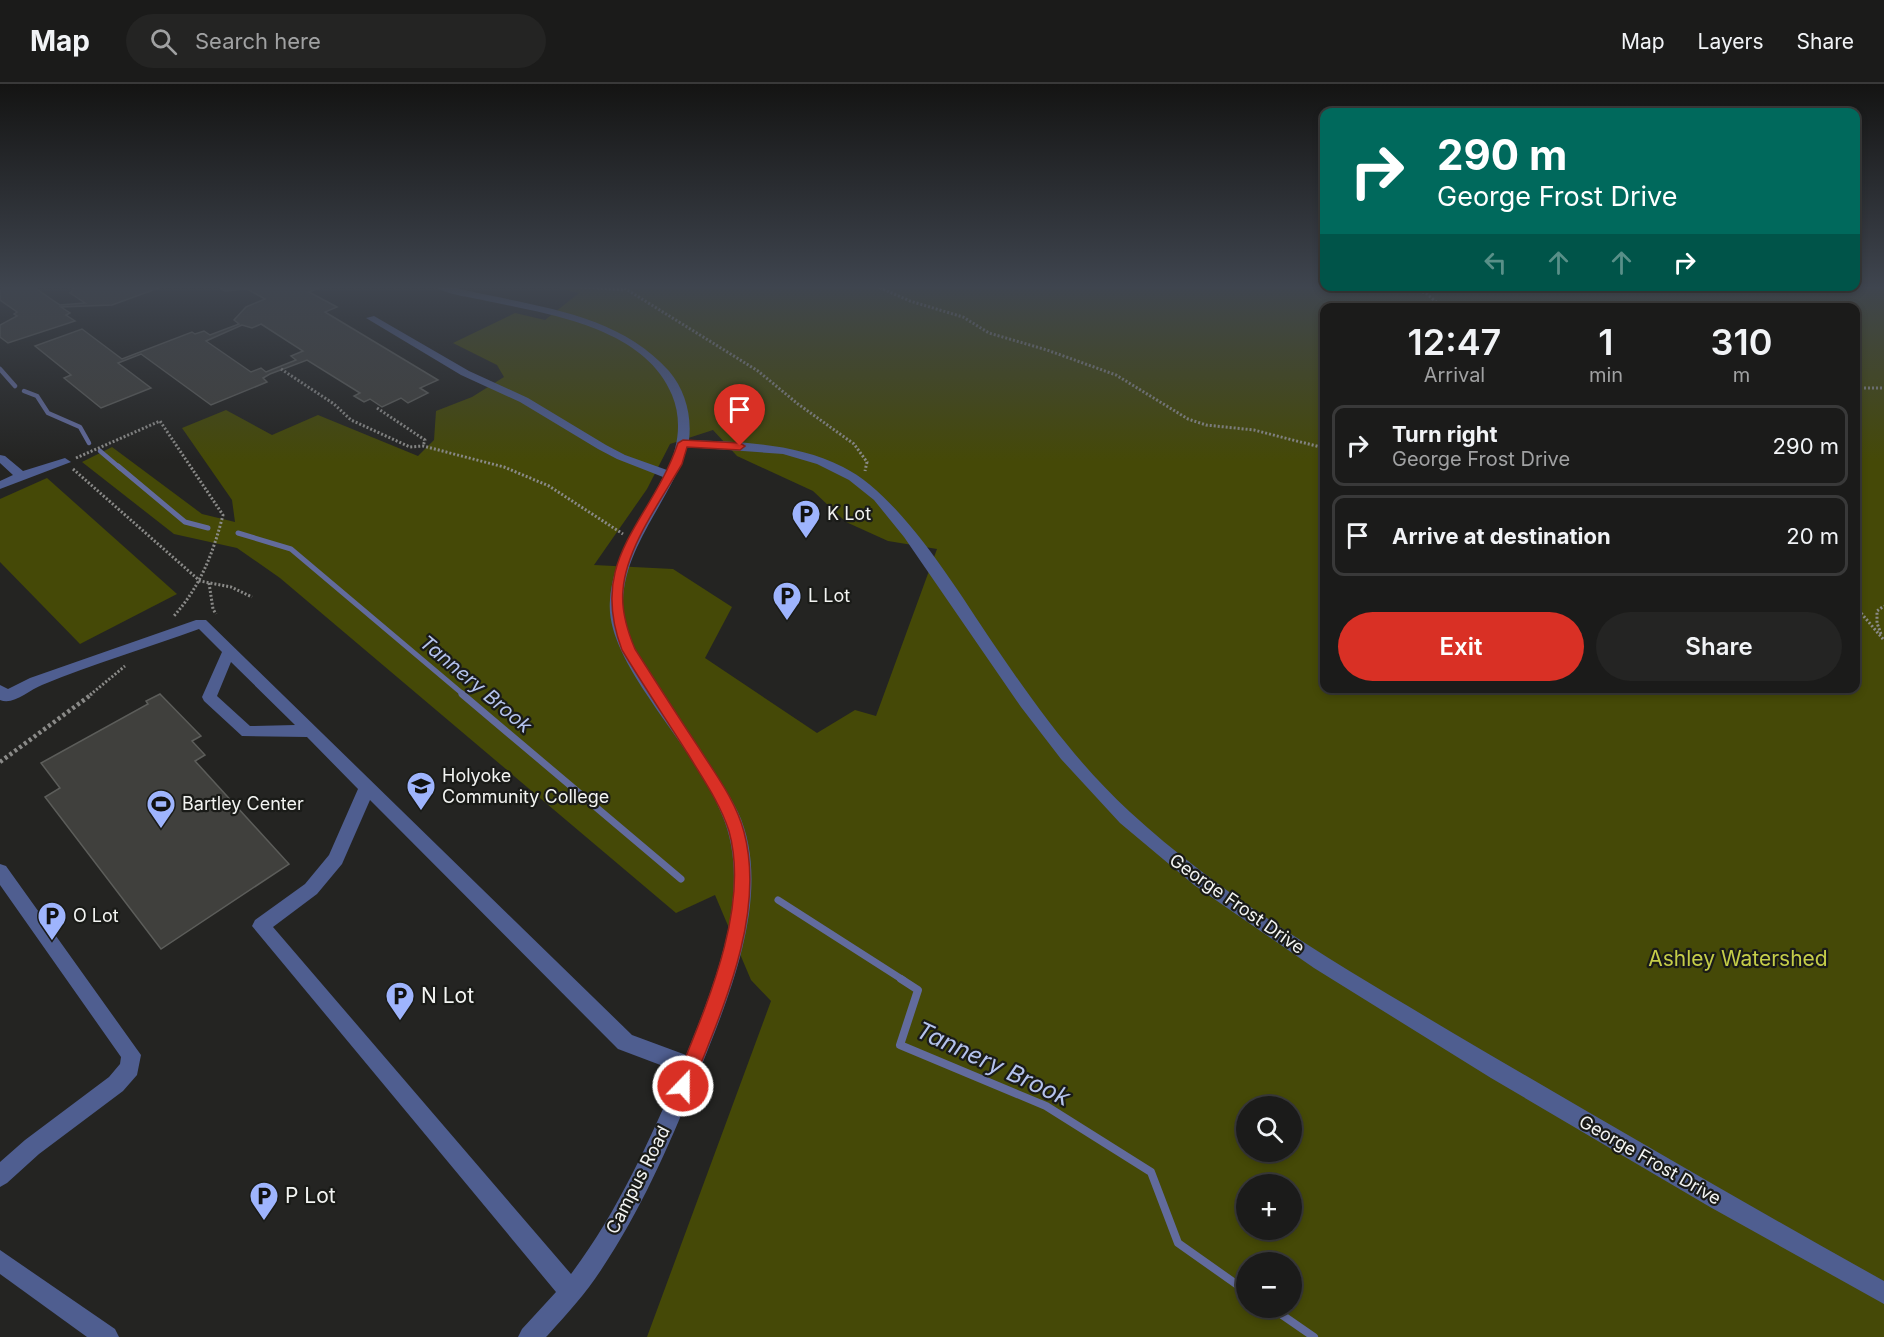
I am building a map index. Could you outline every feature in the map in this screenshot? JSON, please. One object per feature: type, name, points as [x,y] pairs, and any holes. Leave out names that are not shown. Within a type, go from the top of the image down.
[{"type":"street","points":[[416,344],[465,373],[524,400],[612,452],[670,475]]},
{"type":"street","name":"Campus Road","points":[[530,1337],[571,1292],[603,1248],[637,1187],[691,1067],[722,986],[732,949],[742,892],[740,848],[731,815],[722,797],[628,650],[620,627],[616,602],[623,561],[670,475],[683,443],[683,408],[676,388],[657,363],[633,344]]},
{"type":"street","name":"George Frost Drive","points":[[683,443],[790,452],[830,465],[862,483],[881,499],[898,519],[1016,688],[1070,759],[1125,818],[1185,869],[1256,921],[1454,1044],[1670,1172],[1884,1293]]},
{"type":"street","points":[[0,458],[21,476]]},
{"type":"street","points":[[0,485],[65,462]]},
{"type":"street","points":[[0,690],[6,697],[35,682],[201,623],[625,1042],[691,1067]]},
{"type":"street","points":[[229,651],[209,697],[247,732],[311,731]]},
{"type":"street","points":[[367,788],[336,859],[311,889],[261,926],[571,1292]]},
{"type":"street","points":[[0,871],[131,1055],[130,1068],[116,1084],[32,1147],[0,1176]]},
{"type":"street","points":[[0,1261],[107,1337]]},
{"type":"path","points":[[715,344],[758,371],[798,405],[854,444],[867,462],[862,483]]},
{"type":"path","points":[[1028,344],[1116,375],[1188,419],[1206,425],[1254,430],[1320,447]]},
{"type":"path","points":[[280,369],[334,404],[351,420],[410,447],[423,446],[504,467],[549,486],[623,535]]},
{"type":"path","points":[[1860,388],[1884,388]]},
{"type":"path","points":[[377,408],[425,440],[423,446]]},
{"type":"path","points":[[81,456],[160,422],[223,515],[218,536],[200,581],[171,619]]},
{"type":"path","points":[[65,462],[200,581],[231,587],[252,597]]},
{"type":"path","points":[[209,583],[213,609],[217,615]]},
{"type":"path","points":[[1883,640],[1877,623],[1877,611],[1884,606]]},
{"type":"path","points":[[1860,610],[1883,640]]},
{"type":"path","points":[[0,762],[75,708],[130,662]]},
{"type":"green space","name":"Ashley Watershed","points":[[456,344],[1320,344],[1320,693],[1860,693],[1860,344],[1884,344],[1884,1337],[647,1337],[771,1001],[751,980],[715,895],[676,913],[280,578],[237,548],[174,534],[82,462],[112,447],[202,514],[235,522],[232,500],[182,428],[226,410],[272,435],[318,415],[418,456],[434,440],[436,411],[472,397],[504,377],[497,365]],"holes":[[[713,430],[737,456],[813,491],[846,522],[888,541],[937,549],[876,716],[855,710],[817,733],[705,658],[732,607],[673,569],[594,565],[647,489],[670,444]]]},
{"type":"green space","points":[[47,478],[177,594],[80,644],[0,562],[0,499]]},
{"type":"building","points":[[103,344],[122,359],[160,344],[211,344],[251,372],[261,368],[266,372],[296,360],[291,356],[303,351],[293,344],[379,344],[438,380],[420,388],[428,393],[408,403],[401,398],[382,407],[370,399],[364,402],[354,396],[360,393],[307,360],[270,374],[263,378],[267,382],[211,405],[141,354],[118,363],[151,388],[101,408],[64,378],[71,375],[35,346]]},
{"type":"building","points":[[160,694],[201,736],[192,741],[205,755],[195,761],[289,864],[161,949],[45,797],[60,788],[41,763],[148,704],[146,701]]},
{"type":"waterway","name":"Tannery Brook","points":[[0,369],[15,386]]},
{"type":"waterway","name":"Tannery Brook","points":[[24,391],[37,396],[48,413],[80,427],[89,443]]},
{"type":"waterway","name":"Tannery Brook","points":[[100,451],[120,468]]},
{"type":"waterway","name":"Tannery Brook","points":[[118,466],[185,522],[208,528]]},
{"type":"waterway","name":"Tannery Brook","points":[[238,533],[291,549],[464,695]]},
{"type":"waterway","name":"Tannery Brook","points":[[462,694],[681,879]]},
{"type":"waterway","name":"Tannery Brook","points":[[778,900],[903,980]]},
{"type":"waterway","name":"Tannery Brook","points":[[901,979],[918,990],[900,1045],[1046,1106],[1151,1172],[1178,1243],[1236,1284]]},
{"type":"waterway","name":"Tannery Brook","points":[[1286,1318],[1314,1337]]},
{"type":"place","name":"K Lot","points":[[806,540]]},
{"type":"place","name":"L Lot","points":[[787,622]]},
{"type":"place","name":"Holyoke Community College","points":[[421,812]]},
{"type":"place","name":"Bartley Center","points":[[161,830]]},
{"type":"place","name":"O Lot","points":[[52,942]]},
{"type":"place","name":"N Lot","points":[[400,1022]]},
{"type":"place","name":"P Lot","points":[[264,1222]]},
{"type":"route","points":[[683,1086],[708,1026],[732,949],[742,892],[740,848],[731,815],[722,797],[628,650],[617,615],[617,590],[623,561],[676,464],[683,443],[740,446]]}]
